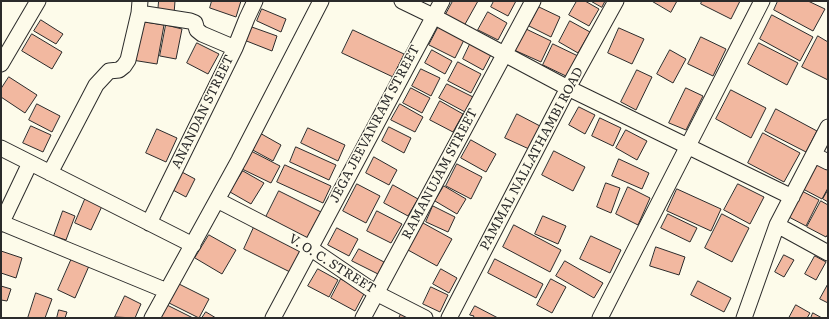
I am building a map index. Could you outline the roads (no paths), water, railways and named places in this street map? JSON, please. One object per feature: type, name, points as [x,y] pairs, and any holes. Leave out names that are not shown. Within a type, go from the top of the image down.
[{"type":"street","points":[[1,64],[38,1]]},
{"type":"street","name":"ANANDAN STREET","points":[[149,223],[235,48],[255,1]]},
{"type":"street","points":[[152,318],[217,200],[321,1]]},
{"type":"street","points":[[402,1],[568,88],[792,197]]},
{"type":"street","name":"JEGA JEEVANRAM STREET","points":[[273,318],[442,1]]},
{"type":"street","name":"RAMANUJAM STREET","points":[[363,318],[533,1]]},
{"type":"street","name":"PAMMAL NALLATHAMBI ROAD","points":[[449,318],[568,88],[616,1]]},
{"type":"street","points":[[600,318],[762,1]]},
{"type":"street","points":[[50,173],[96,85],[109,71],[119,70],[128,60],[139,7],[195,23],[197,30],[202,34],[235,48]]},
{"type":"street","points":[[744,318],[777,225],[828,127]]},
{"type":"street","points":[[1,148],[193,245]]},
{"type":"street","points":[[814,155],[828,162]]},
{"type":"street","points":[[30,163],[1,224],[167,291]]},
{"type":"street","name":"V. O. C. STREET","points":[[217,200],[310,248],[376,293],[425,318]]},
{"type":"street","points":[[777,225],[828,253]]}]
